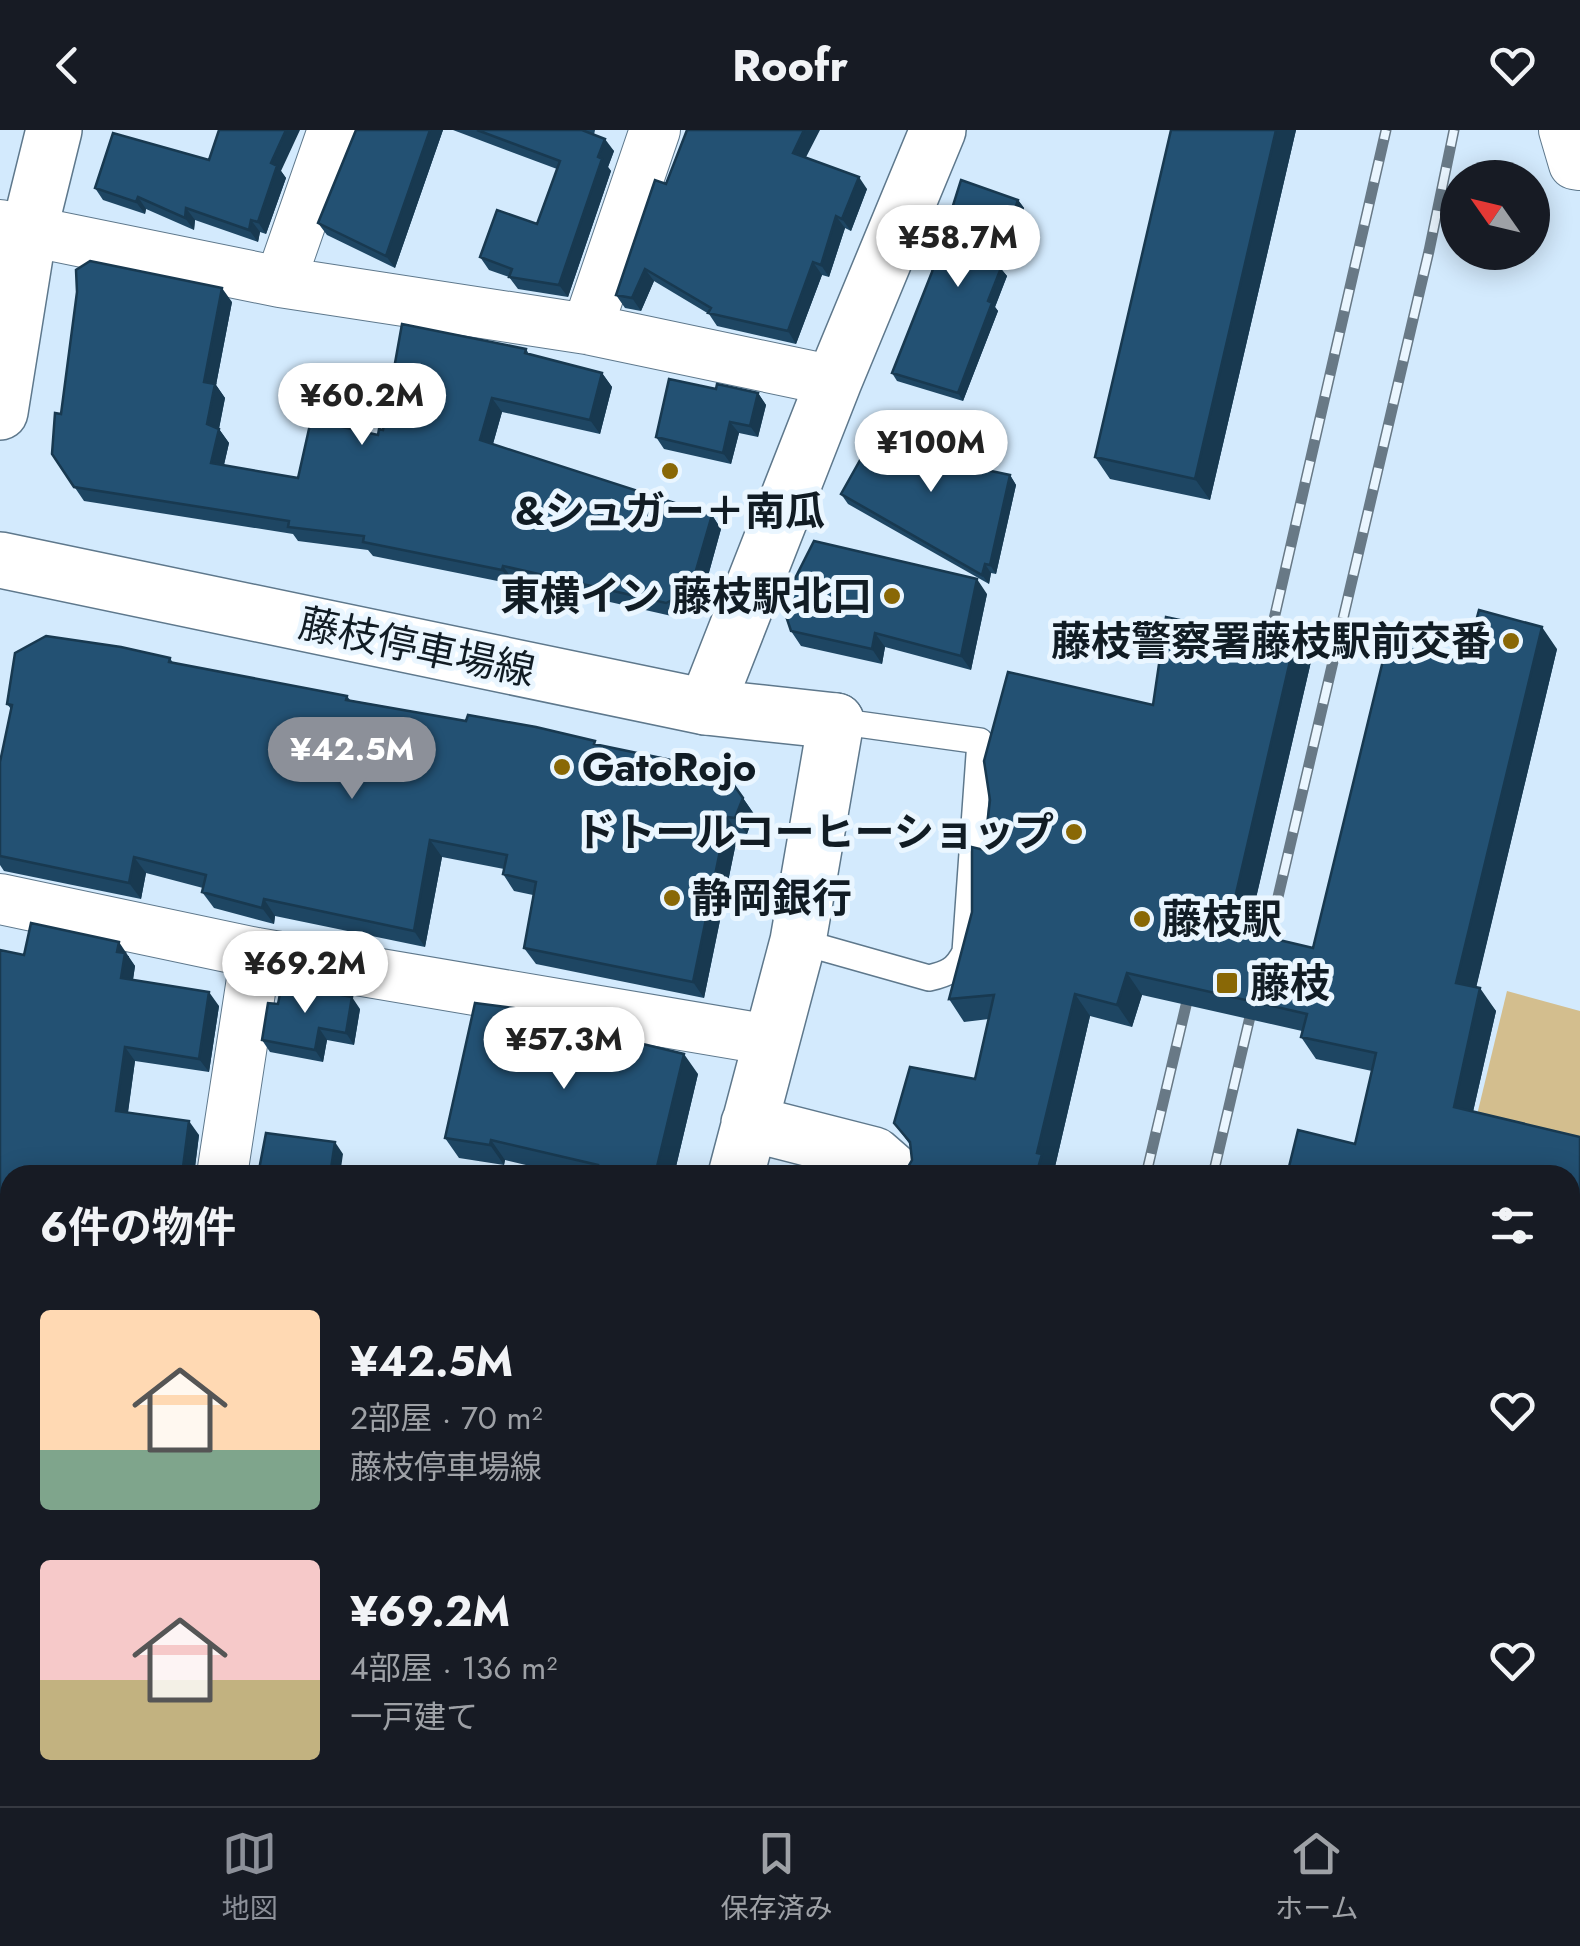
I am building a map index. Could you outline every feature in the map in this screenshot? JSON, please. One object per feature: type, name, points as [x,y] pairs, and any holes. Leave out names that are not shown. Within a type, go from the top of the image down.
[{"type":"street","points":[[0,412],[14,228],[54,130]]},
{"type":"street","points":[[280,282],[333,130]]},
{"type":"street","points":[[588,329],[656,130]]},
{"type":"street","points":[[706,708],[834,381],[938,130]]},
{"type":"street","points":[[1564,130],[1574,164],[1580,165]]},
{"type":"street","points":[[14,228],[280,282],[588,329],[834,381]]},
{"type":"street","name":"藤枝停車場線","points":[[0,560],[706,708],[836,721]]},
{"type":"street","points":[[738,1165],[798,940],[836,721]]},
{"type":"street","points":[[0,898],[256,952],[770,1040]]},
{"type":"street","points":[[224,1165],[256,952]]},
{"type":"street","points":[[749,1122],[874,1155],[886,1165]]},
{"type":"lane","points":[[798,940],[929,978],[947,974],[965,952],[980,741],[836,721]]},
{"type":"shaded area","points":[[1507,991],[1580,1011],[1580,1145],[1476,1119]]},
{"type":"building","points":[[219,130],[286,130],[271,163],[277,166],[258,222],[251,220],[249,230],[186,208],[185,218],[138,197],[136,202],[95,188],[113,133],[209,160]]},
{"type":"building","points":[[356,130],[430,130],[386,256],[318,223]]},
{"type":"building","points":[[477,130],[582,130],[605,139],[598,157],[602,159],[559,285],[509,277],[512,269],[480,257],[497,210],[537,224],[560,161]]},
{"type":"building","points":[[687,130],[804,130],[793,153],[859,177],[842,219],[836,216],[821,265],[813,262],[788,331],[708,313],[711,308],[645,269],[632,298],[616,295],[655,180],[666,184]]},
{"type":"building","points":[[1171,130],[1276,130],[1195,479],[1095,457]]},
{"type":"building","points":[[961,180],[1018,200],[996,266],[1001,268],[988,301],[992,303],[958,393],[892,373],[932,272]]},
{"type":"building","points":[[90,261],[222,288],[204,382],[215,384],[207,424],[219,429],[211,463],[298,478],[311,420],[378,435],[379,429],[383,430],[402,324],[526,349],[525,353],[602,373],[590,420],[492,398],[480,440],[712,515],[690,591],[666,603],[503,566],[502,570],[363,542],[364,536],[288,527],[289,521],[74,487],[52,454],[55,413],[61,414],[77,292],[76,270]]},
{"type":"building","points":[[669,379],[758,393],[750,426],[730,422],[723,453],[656,437]]},
{"type":"building","points":[[882,423],[948,438],[939,460],[1010,475],[990,565],[985,564],[982,575],[841,494],[863,455],[867,457]]},
{"type":"building","points":[[814,541],[977,579],[961,656],[875,633],[872,649],[791,631],[782,604]]},
{"type":"building","points":[[1479,610],[1542,627],[1456,983],[1480,988],[1454,1107],[1580,1137],[1580,1165],[1289,1165],[1298,1130],[1355,1144],[1376,1053],[1301,1037],[1307,1014],[1127,973],[1117,1005],[1075,994],[1037,1153],[1042,1154],[1039,1165],[909,1165],[910,1142],[894,1123],[910,1067],[975,1079],[994,995],[949,999],[972,912],[972,847],[984,850],[990,800],[984,761],[1008,672],[1153,705],[1166,617],[1262,638],[1266,623],[1297,631],[1228,928],[1313,948],[1387,644],[1465,662]]},
{"type":"building","points":[[46,636],[121,647],[170,658],[169,662],[347,696],[346,700],[466,721],[468,715],[536,727],[595,741],[594,744],[724,771],[743,798],[735,818],[727,817],[693,982],[524,948],[536,882],[503,874],[507,855],[430,840],[414,931],[264,899],[262,908],[202,892],[206,875],[134,857],[129,883],[0,856],[0,762],[12,705],[7,704],[15,653]]},
{"type":"building","points":[[31,923],[119,942],[117,952],[125,953],[121,978],[209,992],[199,1059],[125,1047],[116,1111],[189,1121],[183,1165],[0,1165],[0,950],[24,955]]},
{"type":"building","points":[[282,984],[352,997],[346,1033],[319,1028],[315,1050],[262,1040],[268,1003],[278,1004]]},
{"type":"building","points":[[475,1003],[521,1009],[519,1014],[684,1054],[657,1165],[598,1165],[491,1140],[490,1145],[445,1138]]},
{"type":"building","points":[[266,1133],[335,1142],[332,1165],[260,1165]]},
{"type":"railway","points":[[1266,654],[1386,130]]},
{"type":"railway","points":[[1215,1165],[1454,130]]},
{"type":"railway","points":[[1148,1165],[1192,980]]},
{"type":"place","name":"&シュガー＋南瓜","points":[[670,471]]},
{"type":"place","name":"東横イン 藤枝駅北口","points":[[892,596]]},
{"type":"place","name":"藤枝警察署藤枝駅前交番","points":[[1511,641]]},
{"type":"place","name":"GatoRojo","points":[[562,767]]},
{"type":"place","name":"ドトールコーヒーショップ","points":[[1074,832]]},
{"type":"place","name":"静岡銀行","points":[[672,898]]},
{"type":"place","name":"藤枝駅","points":[[1142,919]]},
{"type":"place","name":"藤枝","points":[[1227,983]]}]
